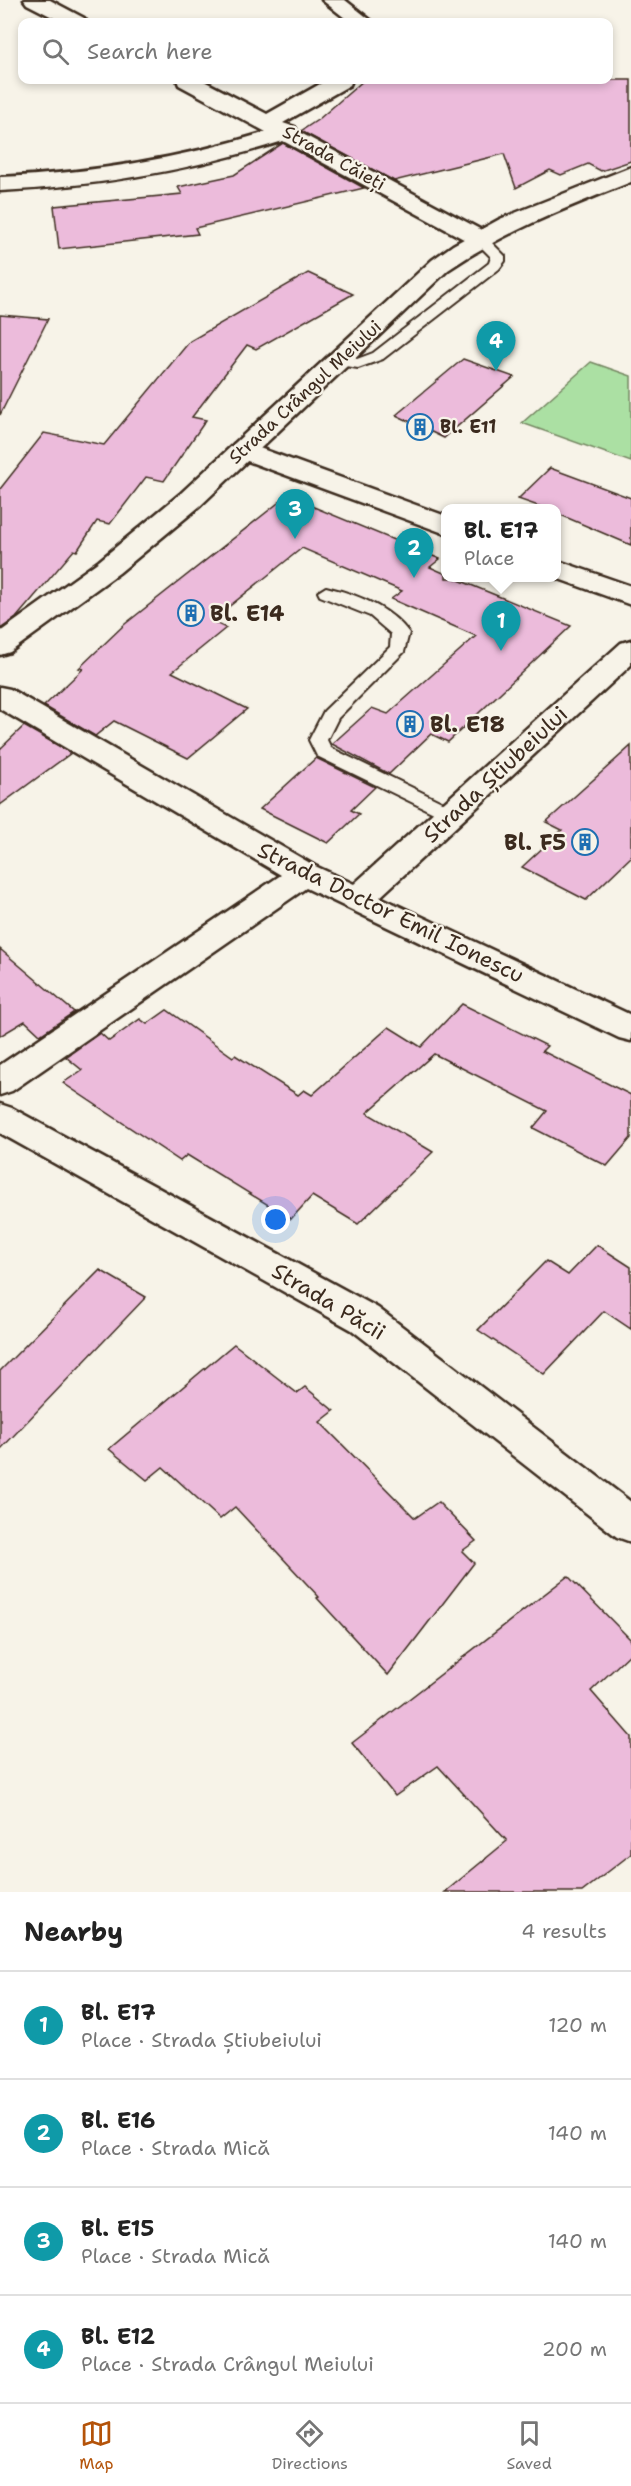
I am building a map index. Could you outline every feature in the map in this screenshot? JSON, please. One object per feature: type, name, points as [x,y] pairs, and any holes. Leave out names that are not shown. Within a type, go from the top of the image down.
[{"type":"street","points":[[34,0],[70,18]]},
{"type":"street","points":[[332,0],[357,18]]},
{"type":"street","name":"Strada Căieți","points":[[195,84],[278,127],[479,238]]},
{"type":"street","points":[[0,184],[77,180],[138,172],[224,151],[278,127],[337,84]]},
{"type":"street","name":"Strada Crângul Meiului","points":[[0,646],[109,567],[190,500],[440,265],[479,238],[505,225],[631,174]]},
{"type":"street","points":[[243,450],[441,524]]},
{"type":"street","points":[[561,570],[631,596]]},
{"type":"street","name":"Strada Știubeiului","points":[[359,898],[631,649]]},
{"type":"street","name":"Strada Doctor Emil Ionescu","points":[[0,696],[304,874],[359,898],[631,1029]]},
{"type":"street","points":[[0,1082],[304,874]]},
{"type":"street","name":"Strada Păcii","points":[[0,1117],[365,1319],[631,1525]]},
{"type":"lane","points":[[326,592],[373,610],[391,621],[400,633],[398,648],[330,714],[318,740],[323,752],[451,814]]},
{"type":"green space","points":[[591,362],[631,376],[631,462],[522,423]]},
{"type":"building","points":[[613,80],[631,80],[631,161],[601,171],[588,164],[561,175],[550,170],[516,188],[504,154],[394,181],[301,131],[319,119],[359,84],[613,84]]},
{"type":"building","points":[[283,143],[364,188],[195,228],[198,234],[59,249],[54,206],[182,194],[178,187],[234,175]]},
{"type":"building","points":[[308,273],[353,294],[256,349],[247,345],[192,417],[206,420],[164,481],[146,477],[110,524],[97,521],[77,551],[74,550],[16,618],[0,629],[0,489],[44,433],[104,445],[190,341]]},
{"type":"building","points":[[0,315],[48,319],[0,415]]},
{"type":"building","points":[[463,359],[514,377],[444,438],[396,415]]},
{"type":"building","points":[[550,468],[631,498],[631,545],[561,515],[561,504],[532,504],[518,499]]},
{"type":"building","points":[[287,496],[440,559],[430,567],[441,572],[441,582],[464,582],[571,626],[448,742],[431,734],[389,774],[332,744],[372,708],[388,714],[476,636],[391,599],[402,591],[302,548],[211,621],[226,628],[172,672],[247,709],[188,758],[114,721],[95,736],[44,706],[83,669],[79,668],[125,624]]},
{"type":"building","points":[[24,726],[71,753],[0,805],[0,749]]},
{"type":"building","name":"Bl. F5","points":[[631,746],[631,857],[586,900],[522,867],[562,830],[546,822]]},
{"type":"building","points":[[316,758],[375,787],[351,810],[359,814],[328,843],[260,809]]},
{"type":"building","points":[[0,949],[74,1012],[40,1035],[25,1021],[0,1036]]},
{"type":"building","points":[[462,1004],[547,1046],[542,1051],[631,1095],[631,1138],[607,1166],[533,1128],[547,1111],[434,1054],[367,1113],[433,1152],[358,1224],[312,1196],[291,1219],[187,1155],[180,1161],[63,1083],[82,1070],[66,1057],[100,1033],[109,1041],[140,1019],[147,1024],[167,1010],[233,1057],[235,1055],[298,1095],[304,1090],[312,1095],[389,1027],[421,1047]]},
{"type":"building","points":[[597,1245],[631,1267],[631,1329],[604,1311],[544,1374],[478,1330],[546,1261],[568,1275]]},
{"type":"building","points":[[100,1270],[146,1297],[0,1450],[0,1371]]},
{"type":"building","points":[[234,1344],[297,1393],[305,1387],[334,1411],[320,1422],[415,1518],[438,1502],[476,1541],[462,1551],[474,1563],[388,1675],[235,1507],[220,1519],[163,1467],[147,1480],[109,1449]]},
{"type":"building","points":[[568,1576],[631,1640],[631,1653],[591,1691],[631,1737],[631,1854],[582,1892],[445,1892],[507,1841],[438,1766],[395,1796],[352,1743]]},
{"type":"place","name":"Bl. E12","points":[[496,371]]},
{"type":"place","name":"Bl. E11","points":[[420,427]]},
{"type":"place","name":"Bl. E15","points":[[295,539]]},
{"type":"place","name":"Bl. E16","points":[[414,578]]},
{"type":"place","name":"Bl. E14","points":[[191,613]]},
{"type":"place","name":"Bl. E17","points":[[501,651]]},
{"type":"place","name":"Bl. E18","points":[[410,724]]},
{"type":"place","name":"Bl. F5","points":[[585,842]]}]
